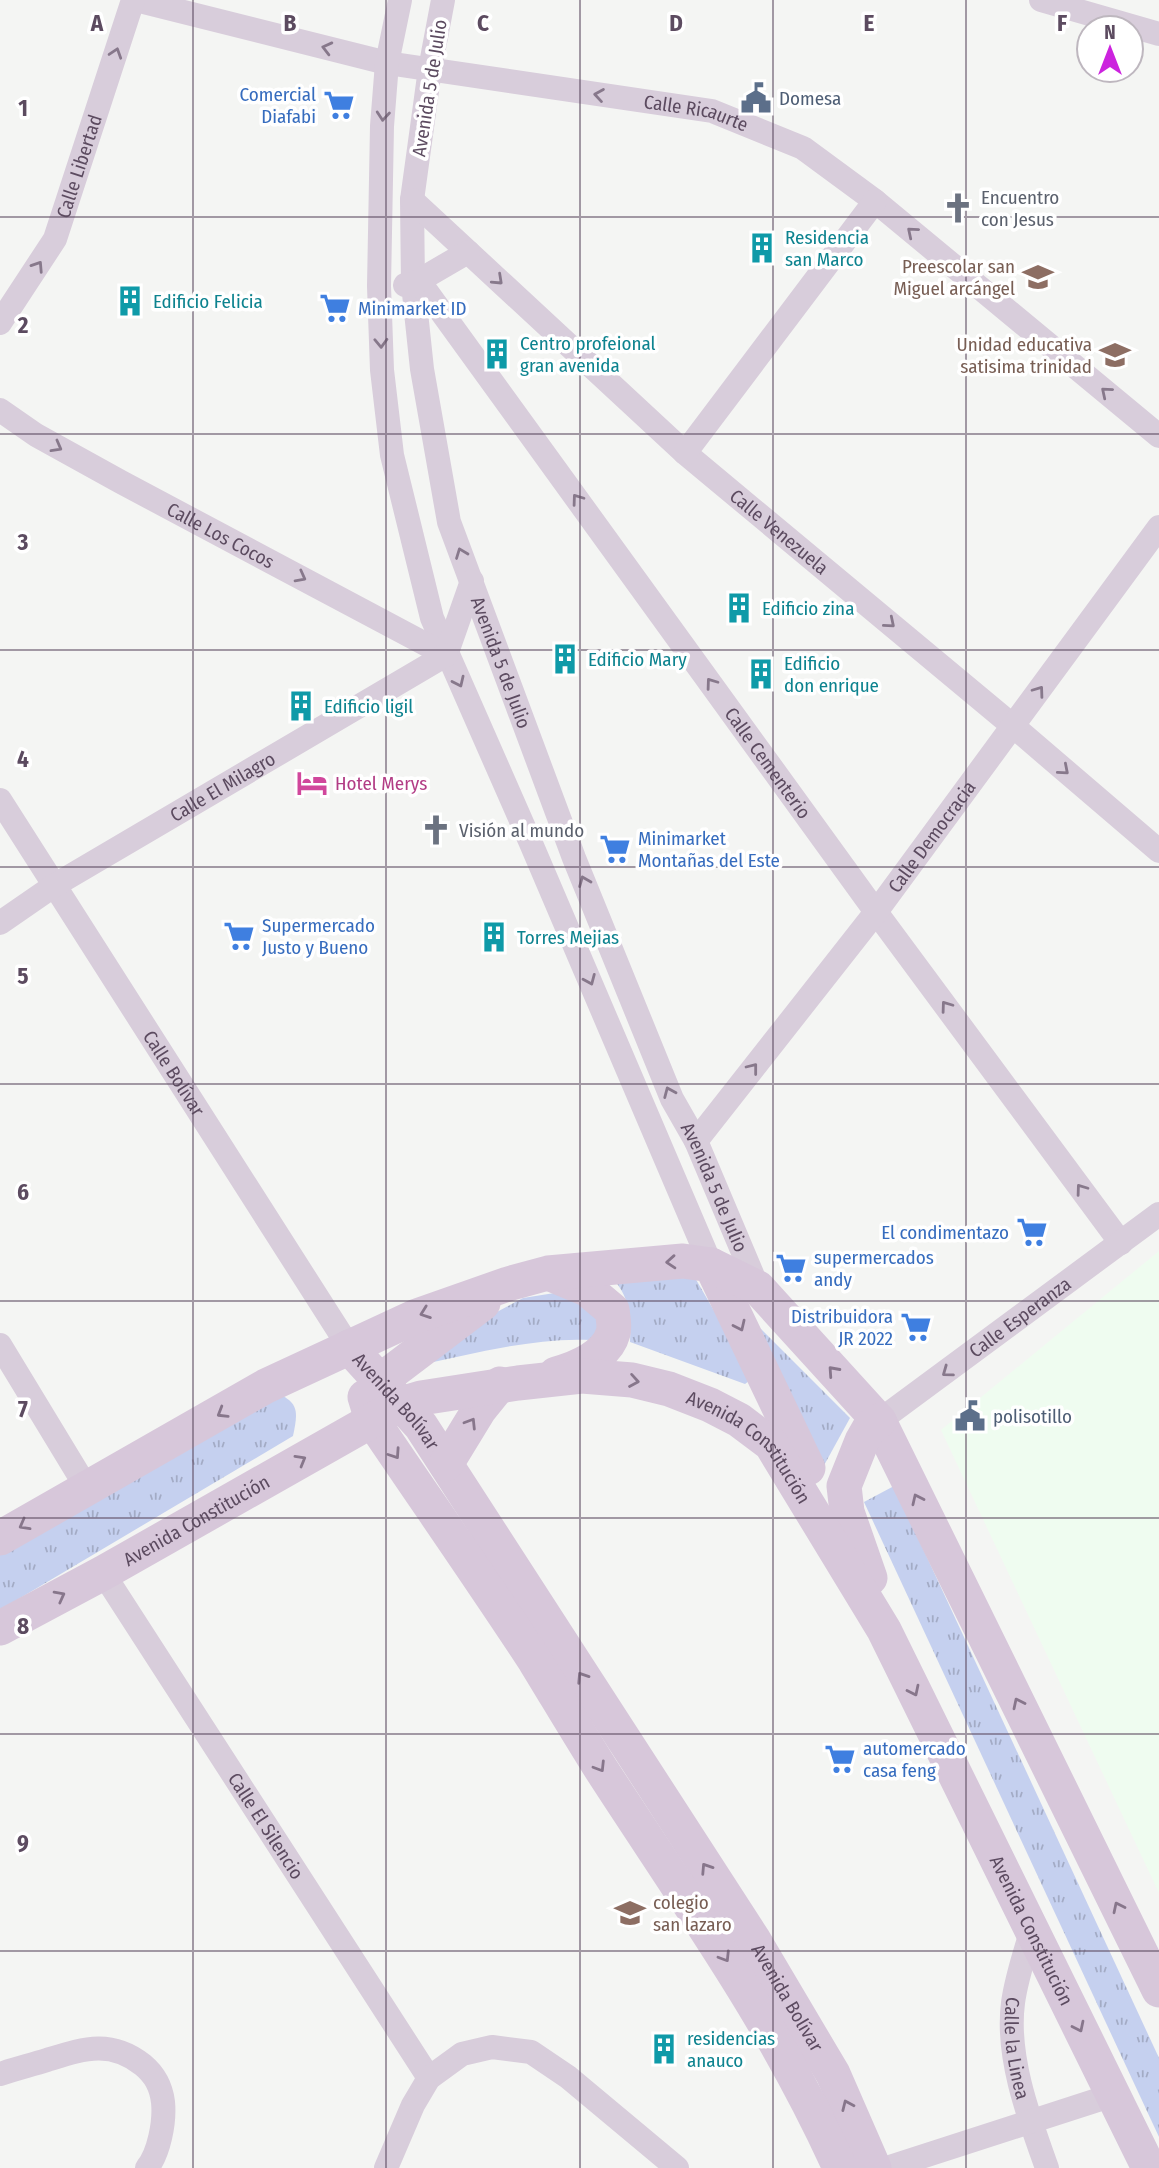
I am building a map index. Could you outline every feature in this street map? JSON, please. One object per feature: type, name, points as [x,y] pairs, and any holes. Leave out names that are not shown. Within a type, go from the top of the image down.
[{"type":"main road","points":[[0,1538],[267,1386],[417,1316],[548,1273],[683,1261],[711,1265],[758,1288],[879,1421],[1151,1956],[1159,1990]]},
{"type":"main road","points":[[711,1265],[884,1630]]},
{"type":"main road","points":[[446,1464],[479,1410],[509,1383],[560,1373],[593,1359],[613,1333],[612,1310],[604,1301],[587,1289],[548,1273]]},
{"type":"main road","points":[[384,1401],[508,1284]]},
{"type":"main road","name":"Avenida Bolívar","points":[[349,1347],[384,1401],[534,1660],[601,1769],[708,1930],[767,2025],[799,2083],[840,2168]]},
{"type":"main road","name":"Avenida Constitución","points":[[0,1628],[103,1573],[384,1401],[421,1398],[509,1383],[582,1376],[632,1380],[710,1405],[739,1420],[771,1444],[884,1630],[1149,2168]]},
{"type":"main road","name":"Avenida Bolívar","points":[[384,1401],[421,1426],[753,1939],[833,2074],[874,2168]]},
{"type":"main road","points":[[879,1421],[870,1427],[862,1441],[844,1486],[847,1512],[884,1630]]},
{"type":"street","name":"Calle Ricaurte","points":[[134,0],[387,64],[712,111],[803,148],[875,201],[1159,436]]},
{"type":"street","name":"Calle Libertad","points":[[0,323],[55,239],[134,0]]},
{"type":"street","name":"Avenida 5 de Julio","points":[[400,0],[387,64],[382,126],[379,286],[382,370],[392,454],[432,618],[711,1265]]},
{"type":"street","name":"Avenida 5 de Julio","points":[[443,0],[430,69],[412,200],[422,369],[449,522],[590,896],[672,1100],[696,1141],[758,1288]]},
{"type":"street","points":[[1041,0],[1159,34]]},
{"type":"street","name":"Calle Venezuela","points":[[412,200],[685,453],[1159,851]]},
{"type":"street","points":[[685,453],[875,201]]},
{"type":"street","points":[[379,286],[416,282],[468,252]]},
{"type":"street","name":"Calle Cementerio","points":[[416,282],[1121,1244]]},
{"type":"street","name":"Calle Los Cocos","points":[[0,410],[36,435],[121,482],[446,655]]},
{"type":"street","name":"Calle Democracia","points":[[696,1141],[876,912],[1159,527]]},
{"type":"street","points":[[446,655],[472,581]]},
{"type":"street","name":"Calle El Milagro","points":[[0,923],[55,885],[446,655]]},
{"type":"street","name":"Calle Bolívar","points":[[0,800],[349,1347]]},
{"type":"street","name":"Calle Esperanza","points":[[879,1421],[1159,1214]]},
{"type":"street","points":[[0,1345],[88,1490]]},
{"type":"street","name":"Calle El Silencio","points":[[103,1573],[429,2078]]},
{"type":"street","name":"Calle la Linea","points":[[1032,1929],[1013,2002],[1011,2040],[1030,2120],[1047,2168]]},
{"type":"street","points":[[386,2168],[413,2105],[429,2078],[462,2054],[492,2047],[531,2052],[568,2077],[677,2168]]},
{"type":"street","points":[[0,2074],[82,2049],[108,2048],[131,2056],[148,2069],[161,2087],[164,2109],[160,2136],[148,2168]]},
{"type":"street","points":[[887,2168],[1113,2095]]},
{"type":"shaded area","points":[[1159,1251],[1159,1893],[941,1430]]},
{"type":"green space","points":[[687,1264],[753,1378],[745,1384],[630,1342],[628,1306],[622,1291],[610,1275]]},
{"type":"green space","points":[[567,1291],[597,1315],[599,1328],[591,1340],[524,1344],[413,1366],[444,1340],[523,1298]]},
{"type":"green space","points":[[760,1328],[850,1418],[822,1469]]},
{"type":"green space","points":[[271,1390],[287,1398],[294,1407],[296,1419],[293,1436],[0,1610],[0,1549]]},
{"type":"green space","points":[[894,1486],[1159,2058],[1159,2137],[864,1502]]},
{"type":"place","name":"Domesa","points":[[756,98]]},
{"type":"place","name":"Comercial Diafabi","points":[[339,105]]},
{"type":"place","name":"Encuentro con Jesus","points":[[958,208]]},
{"type":"place","name":"Residencia san Marco","points":[[762,248]]},
{"type":"place","name":"Preescolar san Miguel arcángel","points":[[1038,277]]},
{"type":"place","name":"Edificio Felicia","points":[[130,301]]},
{"type":"place","name":"Minimarket ID","points":[[335,308]]},
{"type":"place","name":"Centro profeional gran avenida","points":[[497,354]]},
{"type":"place","name":"Unidad educativa satisima trinidad","points":[[1115,355]]},
{"type":"place","name":"Edificio zina","points":[[739,608]]},
{"type":"place","name":"Edificio Mary","points":[[565,659]]},
{"type":"place","name":"Edificio don enrique","points":[[761,674]]},
{"type":"place","name":"Edificio ligil","points":[[301,706]]},
{"type":"place","name":"Hotel Merys","points":[[312,783]]},
{"type":"place","name":"Visión al mundo","points":[[436,830]]},
{"type":"place","name":"Minimarket Montañas del Este","points":[[615,849]]},
{"type":"place","name":"Supermercado Justo y Bueno","points":[[239,936]]},
{"type":"place","name":"Torres Mejias","points":[[494,937]]},
{"type":"place","name":"El condimentazo","points":[[1032,1232]]},
{"type":"place","name":"supermercados andy","points":[[791,1268]]},
{"type":"place","name":"Distribuidora JR 2022","points":[[916,1327]]},
{"type":"place","name":"polisotillo","points":[[970,1416]]},
{"type":"place","name":"automercado casa feng","points":[[840,1759]]},
{"type":"place","name":"colegio san lazaro","points":[[630,1913]]},
{"type":"place","name":"residencias anauco","points":[[664,2049]]}]
